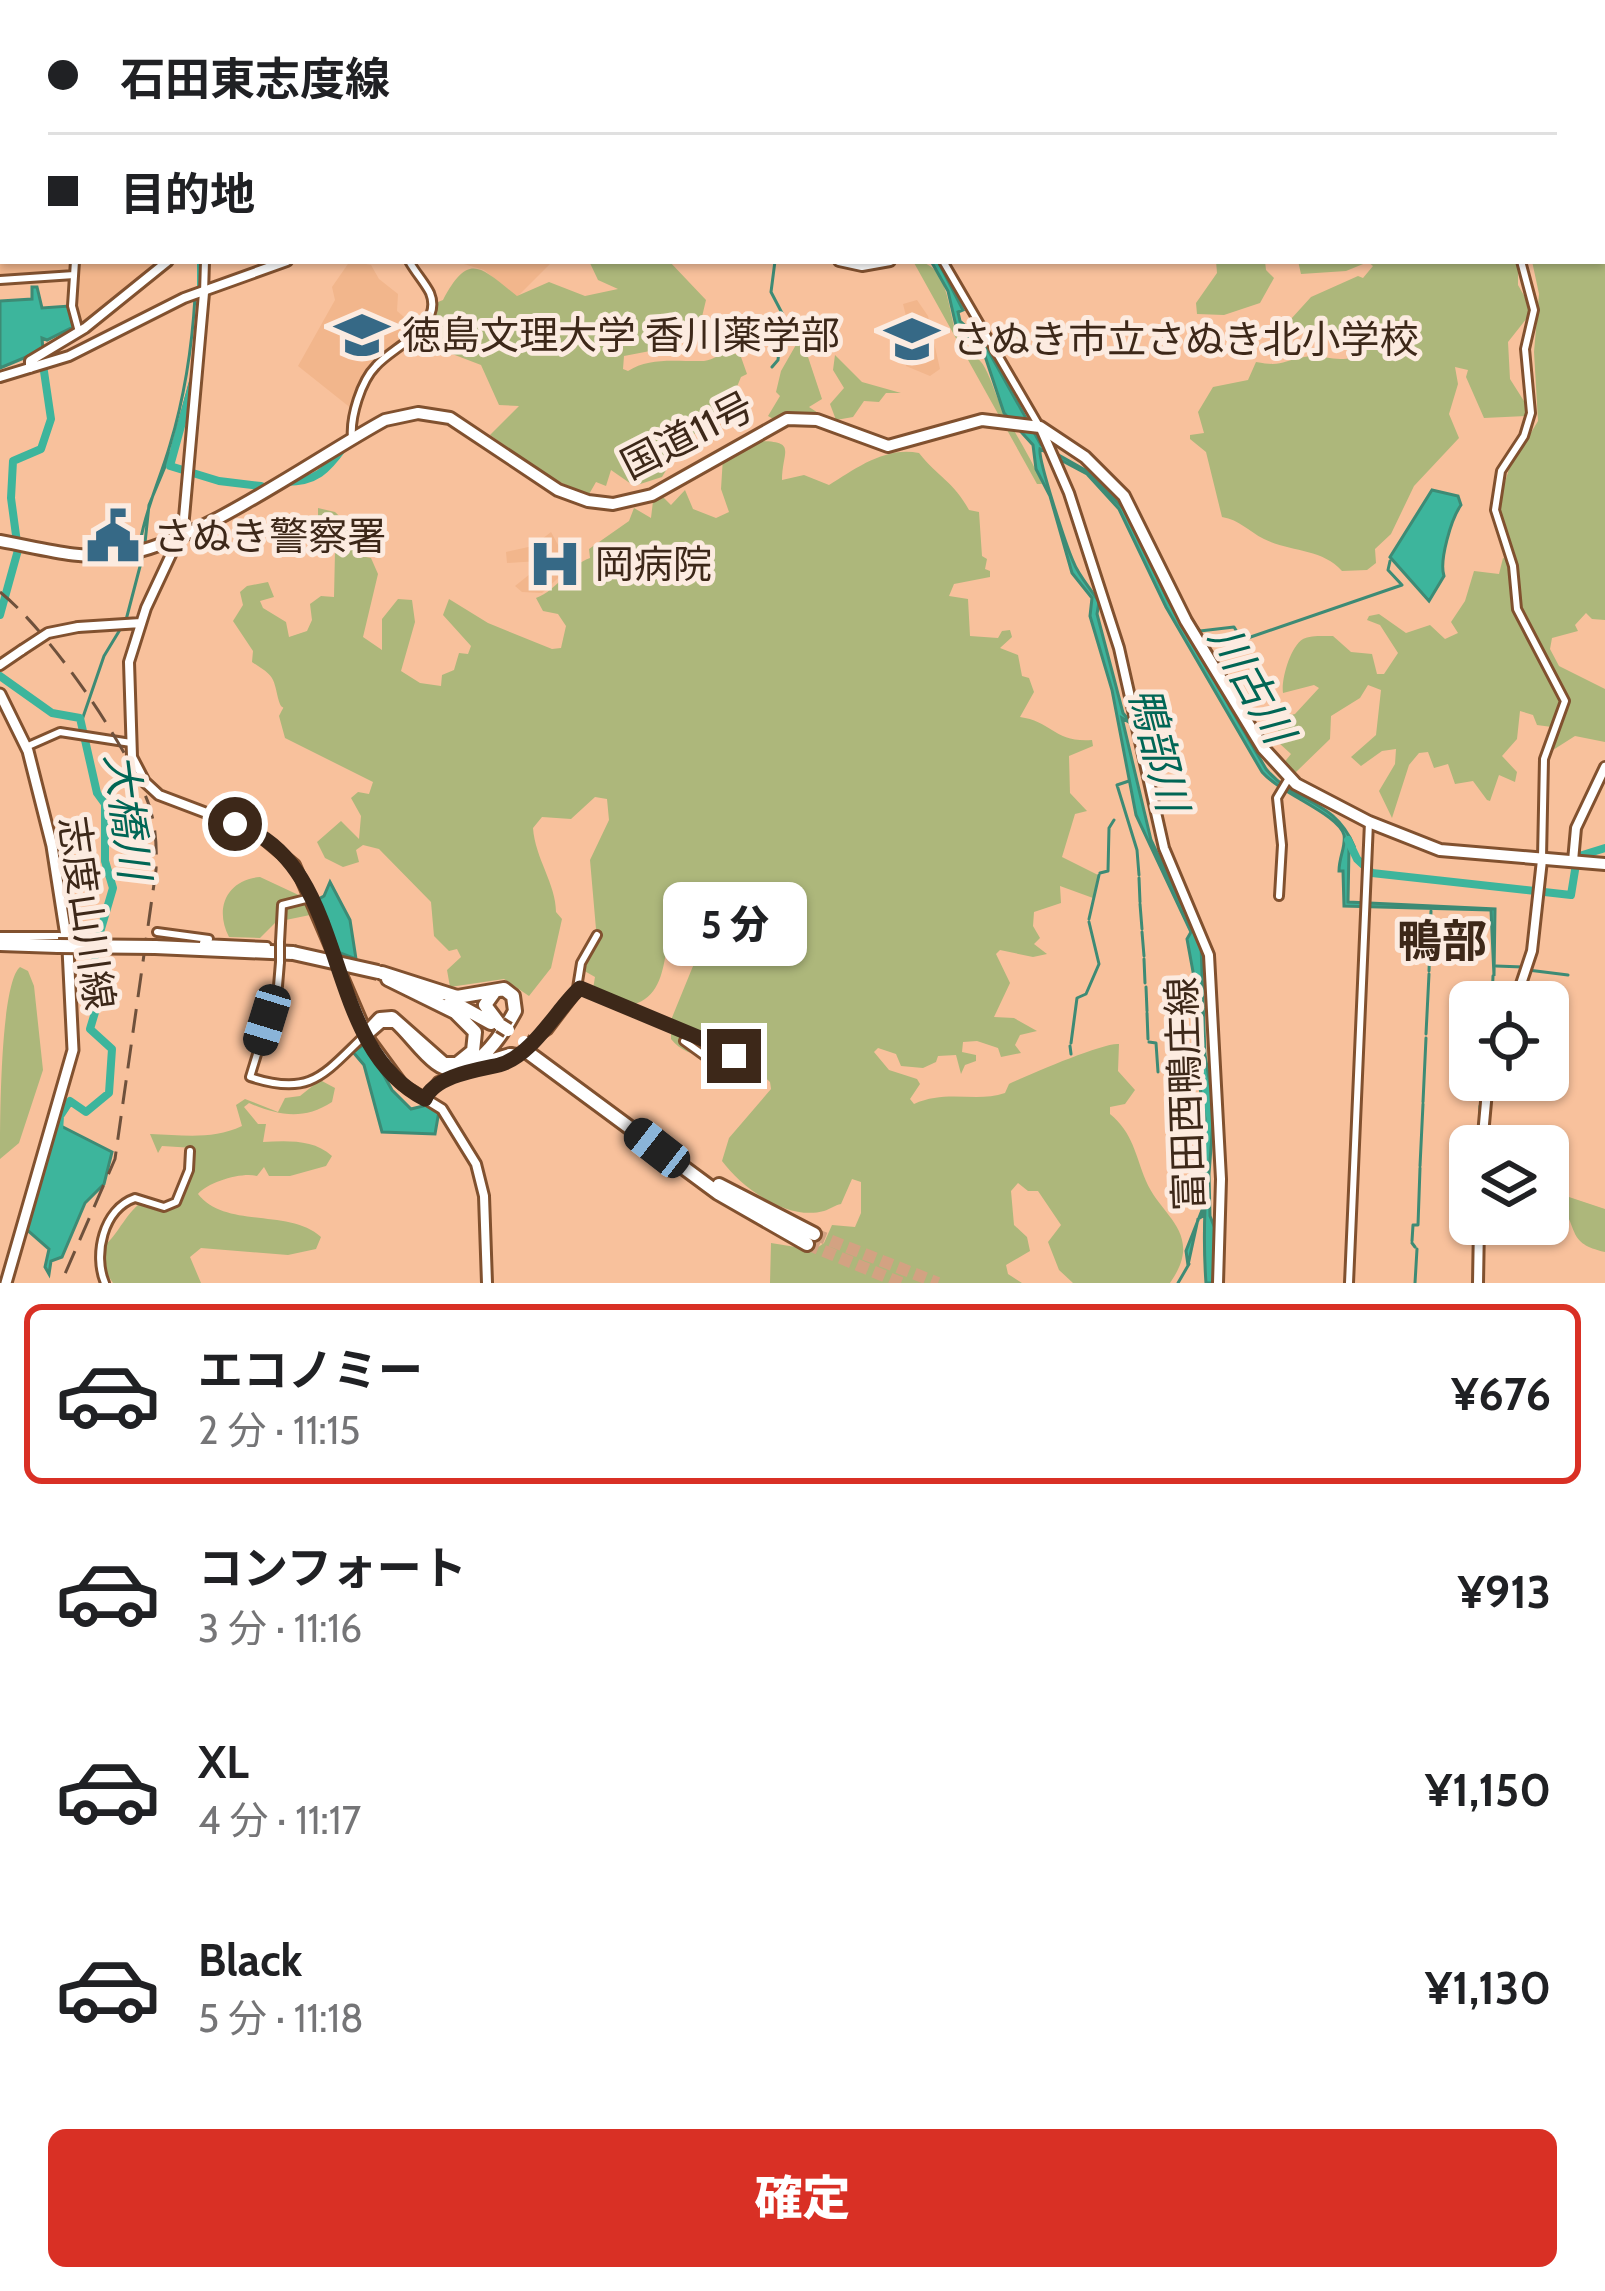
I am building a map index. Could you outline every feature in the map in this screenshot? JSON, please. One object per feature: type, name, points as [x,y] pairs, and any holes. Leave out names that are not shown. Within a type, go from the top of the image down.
[{"type":"highway","name":"国道11号","points":[[0,541],[102,556],[141,551],[182,535],[400,416],[443,416],[472,429],[558,490],[588,501],[613,503],[652,495],[787,419],[817,420],[887,446],[960,424],[1002,419],[1039,429],[1097,466],[1130,505],[1174,600],[1284,785],[1450,853],[1605,864]]},
{"type":"highway","points":[[0,943],[156,943],[288,958],[381,975],[457,997],[497,988],[513,996],[515,1011],[494,1044],[470,1065],[450,1068]]},
{"type":"highway","points":[[381,975],[502,1030]]},
{"type":"highway","points":[[381,975],[470,1022],[476,1039],[473,1051],[450,1068]]},
{"type":"highway","points":[[450,1068],[474,1059],[505,1024],[512,1000],[506,993],[495,991],[484,1005],[502,1030],[658,1147]]},
{"type":"highway","points":[[366,1034],[381,1021],[395,1021],[438,1065],[450,1068],[469,1069],[522,1048],[549,1062],[607,1112],[720,1190],[810,1239],[769,1224],[720,1190]]},
{"type":"main road","points":[[43,358],[140,288],[165,264]]},
{"type":"main road","points":[[0,377],[30,368],[30,361],[77,352],[184,298],[279,264]]},
{"type":"main road","points":[[204,293],[182,535],[141,623],[128,670],[130,743],[136,766],[152,789],[167,800],[244,827],[272,843],[295,865],[366,1034],[401,1083],[453,1122],[478,1171],[487,1283]]},
{"type":"main road","name":"富田西鴨庄線","points":[[1039,429],[1054,459],[1119,648],[1164,848],[1210,960],[1220,1179],[1218,1283]]},
{"type":"main road","points":[[0,665],[48,633],[141,623]]},
{"type":"main road","name":"志度山川線","points":[[0,694],[26,747],[52,846],[72,1063],[7,1283]]},
{"type":"main road","points":[[1574,861],[1576,828],[1605,767]]},
{"type":"main road","points":[[1522,981],[1532,951],[1542,860]]},
{"type":"main road","points":[[1478,1245],[1478,1283]]},
{"type":"street","points":[[75,264],[72,306],[80,332]]},
{"type":"street","points":[[204,293],[205,264]]},
{"type":"street","points":[[352,439],[352,422],[371,372],[421,330],[428,313],[430,292],[411,264]]},
{"type":"street","points":[[945,264],[1039,429]]},
{"type":"street","points":[[1522,264],[1534,310],[1525,349],[1531,413],[1524,436],[1501,471],[1495,510],[1513,566],[1516,609],[1565,700],[1544,759],[1542,860]]},
{"type":"street","points":[[0,280],[74,275]]},
{"type":"street","points":[[26,747],[60,732],[130,743]]},
{"type":"street","points":[[1279,896],[1284,785]]},
{"type":"street","points":[[1349,1283],[1369,822]]},
{"type":"street","points":[[310,898],[282,905],[280,943],[288,958],[250,1077],[284,1087],[302,1085],[325,1073],[366,1034]]},
{"type":"street","points":[[425,1099],[438,1081],[506,1062],[548,1030],[578,988],[580,963],[598,935]]},
{"type":"street","points":[[60,944],[224,943],[348,960]]},
{"type":"street","points":[[578,988],[734,1056],[724,1070],[684,1040]]},
{"type":"street","points":[[105,1283],[98,1255],[116,1211],[134,1198],[164,1207],[176,1202],[190,1166],[190,1151]]},
{"type":"shaded area","points":[[0,264],[159,264],[80,329],[74,304],[75,274],[0,278]]},
{"type":"shaded area","name":"徳島文理大学 香川薬学部","points":[[348,264],[371,265],[379,279],[398,294],[397,311],[417,328],[376,358],[352,409],[298,366],[335,300],[332,287]]},
{"type":"shaded area","points":[[464,264],[550,264],[517,297],[484,270]]},
{"type":"shaded area","name":"さぬき市立さぬき北小学校","points":[[917,300],[928,316],[940,369],[930,376],[906,366],[904,352],[891,336],[908,324],[903,304]]},
{"type":"shaded area","name":"岡病院","points":[[551,532],[570,567],[542,593],[522,592],[515,586],[540,566],[539,561],[507,563],[506,552],[533,546]]},
{"type":"green space","points":[[590,264],[672,264],[706,300],[700,325],[669,341],[671,347],[624,356],[623,369],[656,362],[704,361],[732,352],[741,357],[747,374],[741,377],[724,418],[713,419],[694,434],[696,448],[677,452],[662,477],[634,486],[611,470],[606,486],[596,482],[588,496],[546,475],[490,435],[519,406],[499,405],[481,365],[434,347],[425,331],[433,304],[443,300],[468,270],[484,272],[517,296],[549,282],[585,296],[618,289],[598,280]]},
{"type":"green space","points":[[915,264],[926,264],[942,281],[960,343],[983,364],[1042,484],[1037,484]]},
{"type":"green space","points":[[1216,264],[1265,264],[1274,278],[1260,303],[1224,315],[1197,314],[1196,303],[1217,273]]},
{"type":"green space","points":[[1299,264],[1363,264],[1346,271],[1301,274]]},
{"type":"green space","points":[[1518,264],[1518,285],[1530,306],[1527,318],[1508,342],[1510,379],[1529,409],[1526,416],[1484,418],[1466,377],[1468,370],[1455,367],[1458,384],[1449,414],[1459,438],[1414,486],[1391,534],[1375,549],[1376,563],[1367,570],[1342,571],[1325,558],[1274,543],[1222,517],[1206,452],[1190,435],[1204,433],[1198,412],[1213,387],[1248,380],[1256,362],[1353,357],[1336,339],[1294,326],[1291,319],[1311,297],[1363,278],[1373,266]]},
{"type":"green space","points":[[1533,264],[1605,264],[1605,620],[1586,613],[1575,625],[1578,631],[1552,638],[1550,649],[1559,666],[1605,689],[1605,742],[1575,736],[1553,750],[1550,744],[1559,728],[1537,725],[1533,715],[1520,711],[1517,739],[1502,756],[1517,772],[1515,782],[1499,775],[1490,801],[1473,781],[1455,784],[1448,764],[1434,768],[1428,752],[1419,753],[1409,765],[1392,818],[1379,791],[1395,764],[1396,749],[1382,751],[1361,766],[1351,757],[1376,735],[1381,690],[1368,685],[1360,698],[1331,716],[1330,739],[1295,773],[1282,765],[1291,754],[1279,743],[1277,718],[1295,714],[1319,688],[1314,685],[1283,693],[1285,672],[1303,639],[1333,636],[1351,652],[1372,654],[1377,674],[1384,674],[1398,653],[1380,625],[1367,620],[1369,616],[1379,614],[1406,633],[1430,625],[1445,639],[1458,633],[1451,622],[1465,601],[1474,571],[1499,574],[1503,558],[1517,562],[1501,520],[1500,498],[1509,469],[1538,421],[1534,352],[1539,294]]},
{"type":"green space","points":[[801,336],[822,399],[809,407],[832,422],[806,414],[775,420],[768,416],[780,396],[776,392],[781,371]]},
{"type":"green space","points":[[835,355],[862,382],[901,393],[886,393],[879,402],[864,401],[853,417],[836,420],[830,404],[844,388],[833,370]]},
{"type":"green space","points":[[755,441],[783,445],[782,480],[804,475],[829,485],[883,456],[919,453],[969,510],[979,512],[982,556],[987,559],[985,569],[990,577],[954,584],[949,596],[968,599],[970,636],[998,638],[1002,631],[1010,630],[1012,637],[1000,648],[1018,655],[1022,676],[1029,678],[1034,692],[1020,717],[1070,738],[1092,740],[1093,746],[1069,756],[1070,793],[1087,811],[1075,814],[1062,857],[1098,875],[1093,898],[1060,886],[1061,903],[1034,912],[1033,926],[1040,938],[1034,944],[1047,954],[1033,957],[1000,950],[996,954],[1010,983],[994,1017],[1014,1018],[1037,1031],[1020,1035],[1015,1045],[1021,1053],[1001,1057],[998,1048],[963,1042],[962,1052],[976,1055],[976,1061],[965,1065],[961,1074],[956,1055],[938,1056],[923,1068],[901,1066],[896,1054],[878,1048],[874,1052],[889,1070],[917,1079],[920,1084],[910,1099],[914,1104],[938,1097],[1005,1093],[1009,1084],[1032,1074],[1119,1044],[1118,1071],[1135,1090],[1125,1104],[1110,1107],[1110,1114],[1129,1136],[1146,1181],[1182,1238],[1180,1266],[1170,1283],[1073,1283],[1059,1270],[1048,1242],[1061,1225],[1038,1191],[1028,1191],[1018,1183],[1011,1191],[1014,1225],[1027,1237],[1030,1251],[1006,1265],[1008,1274],[1022,1283],[770,1283],[771,1243],[814,1250],[824,1243],[832,1225],[855,1227],[861,1213],[861,1182],[852,1179],[841,1204],[824,1211],[795,1211],[753,1191],[722,1161],[729,1138],[771,1089],[770,1082],[734,1049],[701,1055],[671,1039],[671,1020],[711,922],[707,904],[690,901],[678,912],[660,977],[641,1001],[622,1007],[593,989],[595,977],[581,969],[596,929],[590,860],[609,820],[607,799],[595,797],[571,819],[542,817],[533,828],[562,919],[551,968],[529,996],[504,979],[450,987],[447,970],[461,957],[457,949],[449,951],[434,936],[431,902],[379,849],[363,845],[356,850],[359,862],[343,867],[325,858],[317,842],[341,821],[359,839],[361,816],[351,798],[358,792],[369,794],[373,782],[285,738],[279,716],[283,708],[273,680],[252,662],[253,651],[233,621],[243,605],[240,592],[247,586],[268,582],[274,597],[260,601],[286,622],[289,637],[307,631],[312,620],[310,604],[321,596],[334,597],[335,552],[322,539],[318,508],[335,512],[363,539],[361,556],[371,558],[378,574],[363,637],[382,650],[382,619],[398,599],[412,600],[415,622],[401,671],[420,683],[441,686],[442,675],[454,670],[459,653],[468,654],[471,646],[443,615],[449,599],[488,623],[552,649],[561,648],[566,626],[558,614],[543,611],[536,598],[590,558],[589,549],[629,521],[634,508],[651,518],[653,501],[662,496],[671,505],[685,490],[693,509],[716,518],[729,512],[721,489],[723,457],[748,450]]},
{"type":"green space","points":[[260,877],[305,898],[310,915],[276,922],[260,938],[229,937],[223,916],[226,897],[239,884]]},
{"type":"green space","points":[[20,967],[28,971],[34,986],[43,1070],[19,1143],[0,1159],[5,1026],[13,979]]},
{"type":"green space","points":[[320,1080],[335,1088],[332,1102],[311,1112],[280,1113],[249,1103],[244,1107],[258,1124],[266,1124],[263,1142],[317,1146],[332,1156],[326,1166],[290,1176],[269,1176],[264,1167],[257,1176],[226,1179],[198,1194],[224,1211],[308,1228],[321,1237],[316,1249],[288,1255],[201,1248],[190,1257],[201,1283],[113,1283],[101,1265],[102,1248],[146,1199],[166,1208],[177,1204],[193,1168],[194,1148],[162,1146],[158,1153],[150,1134],[197,1136],[231,1130],[242,1126],[236,1105],[245,1099],[278,1112],[285,1098],[300,1096]]},
{"type":"green space","points":[[1569,1197],[1605,1209],[1605,1252],[1579,1240],[1569,1220]]},
{"type":"water","points":[[933,264],[940,264],[963,310],[958,312],[960,321],[984,343],[1041,445],[1085,470],[1128,513],[1167,598],[1266,769],[1346,830],[1354,846],[1349,848],[1348,902],[1495,909],[1494,976],[1491,910],[1344,906],[1340,827],[1262,772],[1166,607],[1119,509],[1087,474],[1040,449],[1069,552],[1099,602],[1097,614],[1123,713],[1132,724],[1122,718],[1151,840],[1201,945],[1205,1055],[1214,1108],[1209,1174],[1210,1216],[1216,1231],[1213,1283],[1206,1283],[1205,1208],[1199,1219],[1204,1205],[1200,1149],[1205,1119],[1199,1051],[1195,1054],[1201,1012],[1198,1008],[1195,1014],[1196,988],[1187,939],[1191,932],[1136,815],[1112,690],[1090,616],[1092,598],[1072,573],[1050,496],[1036,469],[1033,445],[1004,413],[983,350],[956,326],[948,291]]},
{"type":"water","points":[[32,287],[37,287],[42,308],[69,306],[73,327],[42,338],[43,350],[0,368],[0,301],[32,299]]},
{"type":"water","points":[[1432,490],[1458,496],[1461,505],[1447,540],[1444,576],[1429,601],[1390,557]]},
{"type":"water","points":[[330,882],[350,920],[356,959],[332,950],[328,921],[323,921],[315,901],[324,896]]},
{"type":"water","points":[[366,1043],[392,1090],[411,1109],[427,1105],[439,1111],[435,1134],[382,1132],[364,1065],[353,1052]]},
{"type":"water","points":[[59,1125],[112,1152],[104,1184],[85,1203],[62,1257],[51,1261],[49,1274],[45,1267],[49,1249],[26,1229],[51,1138]]},
{"type":"water","points":[[1197,1222],[1188,1265],[1186,1251]]},
{"type":"waterway","points":[[201,264],[201,298]]},
{"type":"waterway","points":[[772,367],[778,360],[783,315],[771,292],[775,264]]},
{"type":"waterway","points":[[195,357],[199,287]]},
{"type":"waterway","points":[[140,543],[180,408],[195,297]]},
{"type":"waterway","name":"大橋川","points":[[0,615],[18,550],[11,498],[13,461],[41,449],[51,419],[41,351]]},
{"type":"waterway","points":[[145,543],[149,505],[172,450],[193,372]]},
{"type":"waterway","points":[[194,379],[170,466],[219,481],[261,486]]},
{"type":"waterway","points":[[286,482],[320,473],[343,448]]},
{"type":"waterway","points":[[126,620],[143,555]]},
{"type":"waterway","points":[[1189,618],[1200,631],[1234,627],[1242,640],[1402,585],[1388,570],[1390,561]]},
{"type":"waterway","points":[[82,720],[104,656],[121,628]]},
{"type":"waterway","name":"大橋川","points":[[0,676],[52,713],[80,718],[97,793],[105,804],[105,861],[113,888],[98,939]]},
{"type":"waterway","name":"鴨部川","points":[[1129,781],[1117,785],[1137,850],[1139,875]]},
{"type":"waterway","points":[[1100,873],[1108,871],[1109,828],[1114,820]]},
{"type":"waterway","name":"川古川","points":[[1348,840],[1357,859],[1372,873],[1571,895],[1576,864]]},
{"type":"waterway","name":"川古川","points":[[1576,857],[1605,848]]},
{"type":"waterway","points":[[1089,919],[1099,875]]},
{"type":"waterway","points":[[1139,878],[1140,902]]},
{"type":"waterway","points":[[1140,904],[1142,929]]},
{"type":"waterway","points":[[1429,971],[1431,911]]},
{"type":"waterway","points":[[1071,1043],[1077,998],[1086,994],[1099,964],[1089,922]]},
{"type":"waterway","points":[[1142,932],[1144,956]]},
{"type":"waterway","name":"大橋川","points":[[59,1131],[60,1116],[70,1101],[86,1112],[109,1093],[112,1049],[90,1029],[96,1009],[87,992],[94,980],[95,955]]},
{"type":"waterway","points":[[1144,959],[1145,983]]},
{"type":"waterway","points":[[1496,966],[1523,967]]},
{"type":"waterway","points":[[1528,970],[1568,975]]},
{"type":"waterway","points":[[1426,1034],[1429,974]]},
{"type":"waterway","points":[[1493,976],[1493,981]]},
{"type":"waterway","points":[[1146,987],[1147,1011]]},
{"type":"waterway","points":[[1147,1013],[1148,1039]]},
{"type":"waterway","points":[[1423,1102],[1426,1038]]},
{"type":"waterway","points":[[1149,1042],[1156,1043],[1158,1072]]},
{"type":"waterway","points":[[1070,1046],[1071,1054]]},
{"type":"waterway","points":[[1420,1166],[1423,1104]]},
{"type":"waterway","points":[[1479,1125],[1480,1106]]},
{"type":"waterway","points":[[1412,1241],[1413,1225],[1418,1225],[1420,1168]]},
{"type":"waterway","points":[[1412,1243],[1415,1247]]},
{"type":"waterway","points":[[1415,1283],[1417,1249]]},
{"type":"waterway","points":[[1178,1283],[1189,1264]]},
{"type":"tunnel","points":[[814,1234],[938,1283]]},
{"type":"tunnel","points":[[807,1244],[901,1283]]},
{"type":"railway","points":[[0,592],[41,633],[106,722],[139,781],[156,837],[156,870],[115,1159],[61,1283]]},
{"type":"place","name":"徳島文理大学 香川薬学部","points":[[362,335]]},
{"type":"place","name":"さぬき市立さぬき北小学校","points":[[912,339]]},
{"type":"place","name":"さぬき警察署","points":[[113,536]]},
{"type":"place","name":"岡病院","points":[[555,564]]},
{"type":"district","name":"鴨部","points":[[1442,941]]},
{"type":"route","points":[[235,824],[263,836],[295,865],[362,1027],[401,1083],[425,1099],[438,1081],[506,1062],[548,1030],[580,988],[734,1052],[734,1056]]}]
